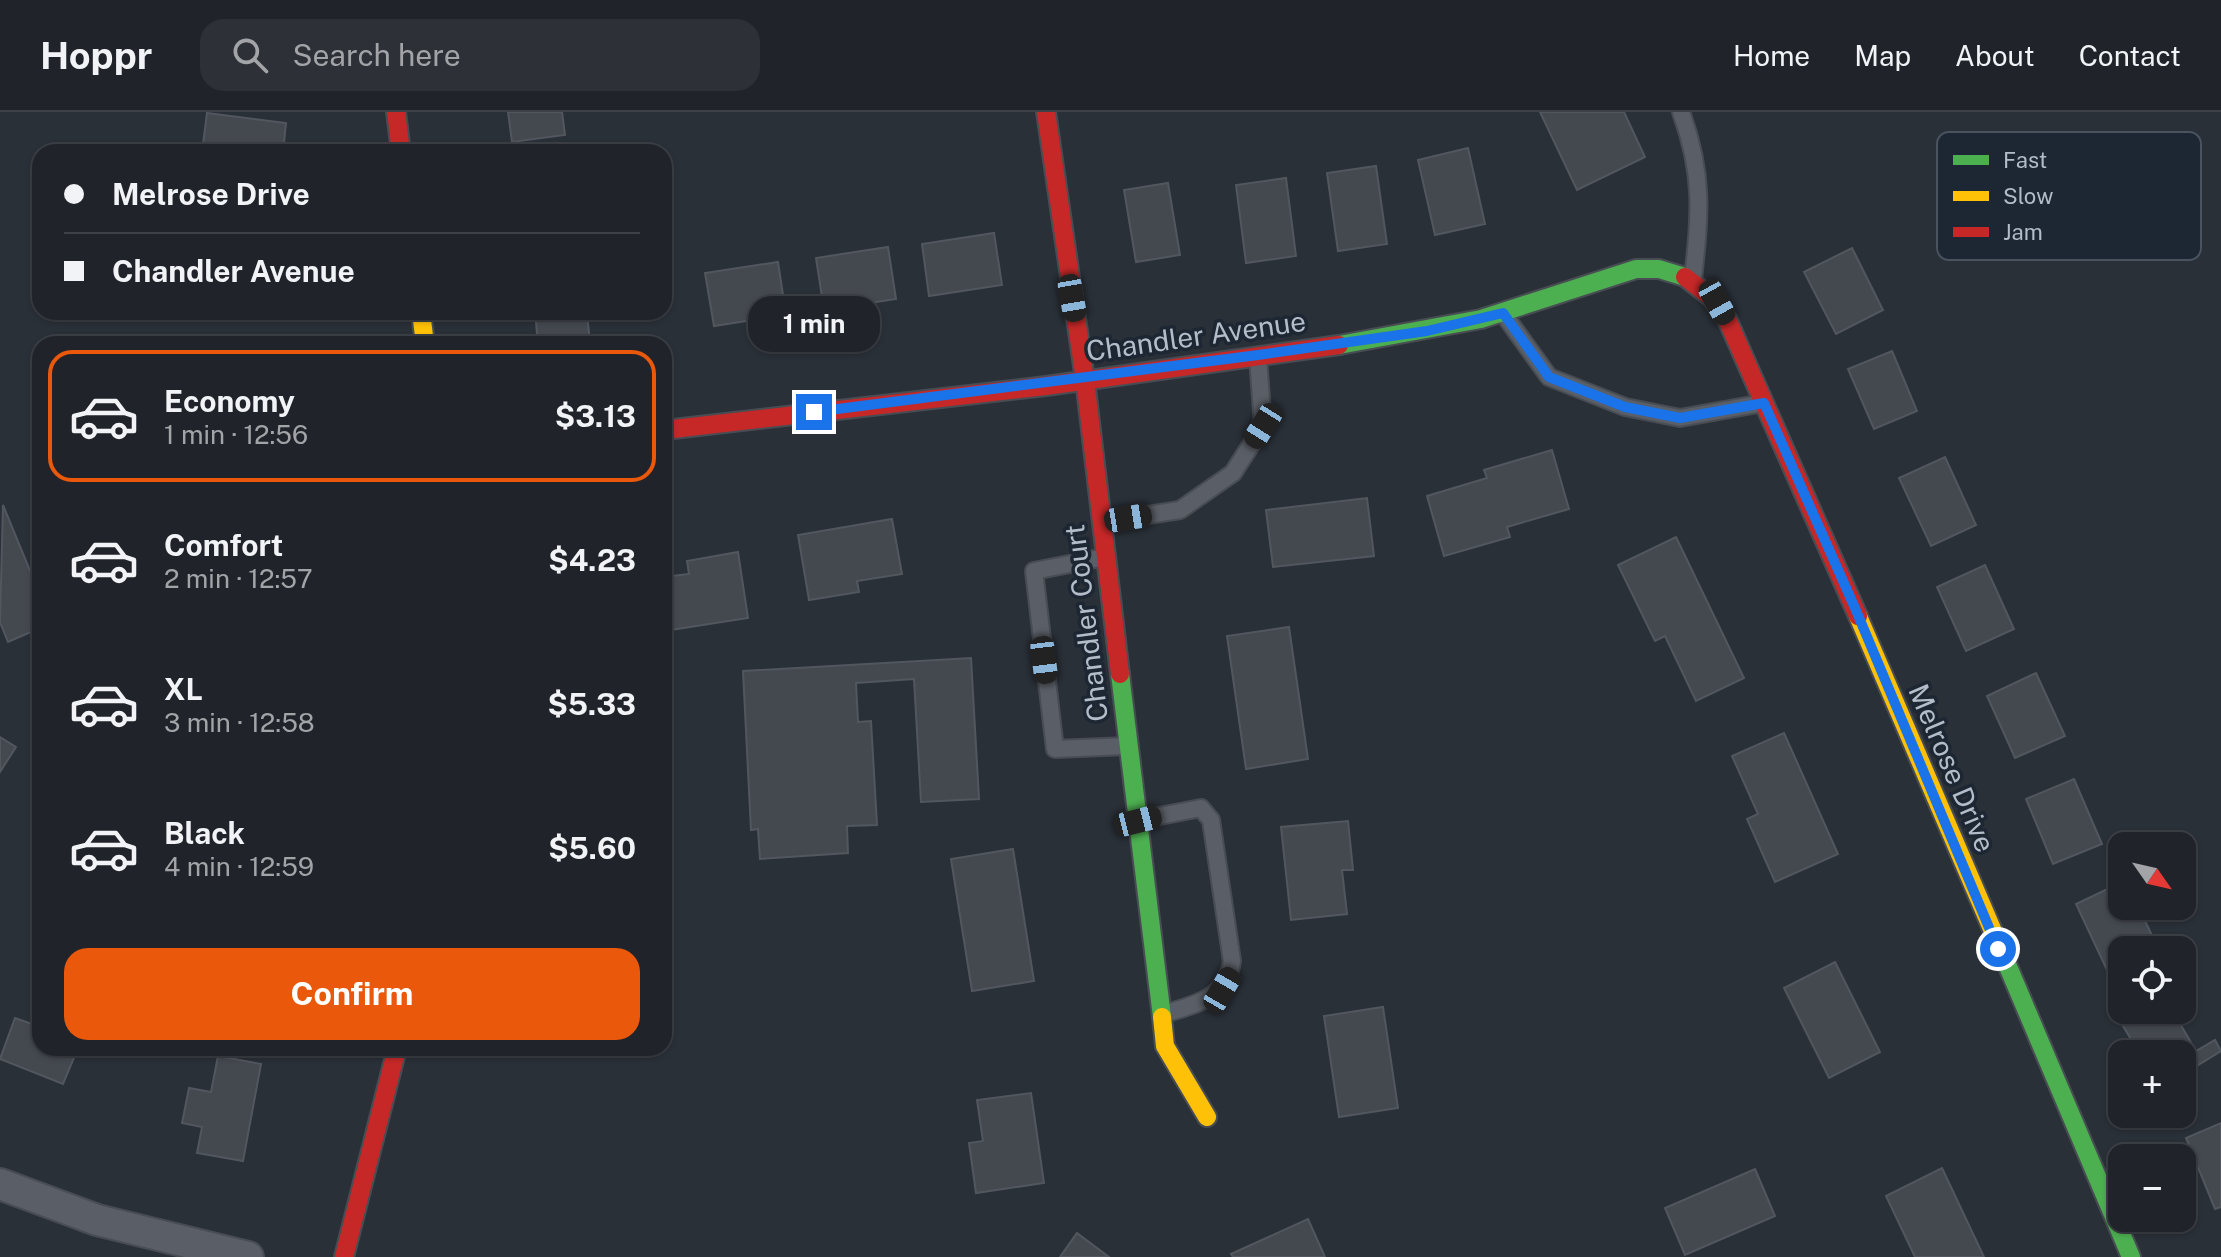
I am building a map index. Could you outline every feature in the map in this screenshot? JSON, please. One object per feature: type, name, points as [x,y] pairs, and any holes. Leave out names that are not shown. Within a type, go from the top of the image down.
[{"type":"street","points":[[396,112],[400,144]]},
{"type":"street","name":"Chandler Court","points":[[1046,112],[1085,380],[1165,1046],[1207,1117]]},
{"type":"street","name":"Chandler Avenue","points":[[672,429],[1085,380],[1427,331],[1503,313],[1642,267],[1669,270],[1693,279],[1717,302]]},
{"type":"street","name":"Melrose Drive","points":[[1717,302],[1764,403],[2131,1257]]},
{"type":"street","points":[[344,1257],[395,1056]]},
{"type":"street","points":[[0,1184],[97,1220],[248,1257]]},
{"type":"lane","points":[[1681,112],[1693,146],[1702,200],[1693,279]]},
{"type":"lane","points":[[1503,313],[1549,377],[1625,407],[1680,418],[1764,403]]},
{"type":"lane","points":[[1102,522],[1180,510],[1233,473],[1263,426],[1258,355]]},
{"type":"lane","points":[[1106,557],[1034,571],[1051,719],[1055,749],[1129,746]]},
{"type":"lane","points":[[1138,821],[1201,808],[1211,820],[1232,961],[1230,976],[1222,990],[1161,1015]]},
{"type":"building","points":[[508,112],[562,112],[565,135],[512,142]]},
{"type":"building","points":[[1540,112],[1624,112],[1645,157],[1577,190]]},
{"type":"building","points":[[207,113],[286,123],[284,144],[203,144]]},
{"type":"building","points":[[1468,148],[1485,224],[1435,235],[1418,160]]},
{"type":"building","points":[[1376,166],[1387,244],[1338,251],[1327,173]]},
{"type":"building","points":[[1286,178],[1296,256],[1246,263],[1236,185]]},
{"type":"building","points":[[1168,183],[1180,255],[1136,262],[1124,190]]},
{"type":"building","points":[[994,233],[1002,285],[929,296],[922,244]]},
{"type":"building","points":[[888,247],[896,299],[824,310],[816,258]]},
{"type":"building","points":[[1852,248],[1883,310],[1836,334],[1804,272]]},
{"type":"building","points":[[778,262],[786,315],[714,326],[705,273]]},
{"type":"building","points":[[536,320],[588,320],[589,336],[537,336]]},
{"type":"building","points":[[1892,351],[1917,411],[1874,429],[1848,369]]},
{"type":"building","points":[[1552,450],[1569,509],[1507,527],[1510,537],[1444,556],[1427,496],[1487,478],[1484,470]]},
{"type":"building","points":[[1945,457],[1976,525],[1931,546],[1899,478]]},
{"type":"building","points":[[1367,498],[1374,556],[1273,567],[1266,510]]},
{"type":"building","points":[[3,505],[32,576],[32,632],[8,642],[0,622]]},
{"type":"building","points":[[892,519],[902,574],[857,581],[859,592],[809,600],[798,535]]},
{"type":"building","points":[[1676,537],[1744,678],[1696,701],[1665,636],[1655,641],[1618,565]]},
{"type":"building","points":[[738,552],[748,618],[672,630],[672,576],[689,574],[687,561]]},
{"type":"building","points":[[1985,565],[2014,629],[1966,651],[1937,587]]},
{"type":"building","points":[[1289,627],[1308,759],[1246,769],[1227,636]]},
{"type":"building","points":[[971,658],[979,799],[921,802],[914,679],[856,683],[858,722],[871,721],[877,825],[847,826],[848,853],[760,859],[758,829],[751,830],[743,671]]},
{"type":"building","points":[[2036,673],[2065,736],[2015,758],[1987,696]]},
{"type":"building","points":[[1784,733],[1838,854],[1775,882],[1747,819],[1758,814],[1732,756]]},
{"type":"building","points":[[0,737],[16,747],[0,772]]},
{"type":"building","points":[[2074,779],[2102,844],[2053,864],[2026,799]]},
{"type":"building","points":[[1348,821],[1353,870],[1342,870],[1347,914],[1291,920],[1281,827]]},
{"type":"building","points":[[1013,849],[1034,981],[972,991],[951,859]]},
{"type":"building","points":[[2108,889],[2108,920],[2145,920],[2152,936],[2108,936],[2108,972],[2076,904]]},
{"type":"building","points":[[1835,962],[1880,1052],[1829,1078],[1784,988]]},
{"type":"building","points":[[1383,1007],[1398,1108],[1339,1117],[1324,1016]]},
{"type":"building","points":[[15,1018],[32,1024],[32,1056],[75,1056],[63,1084],[0,1059]]},
{"type":"building","points":[[2180,1024],[2190,1040],[2132,1040],[2123,1026]]},
{"type":"building","points":[[2215,1040],[2221,1051],[2196,1066],[2196,1051]]},
{"type":"building","points":[[218,1056],[261,1064],[243,1161],[197,1153],[202,1127],[182,1123],[189,1088],[211,1092]]},
{"type":"building","points":[[1031,1093],[1044,1183],[976,1193],[969,1143],[983,1141],[977,1100]]},
{"type":"building","points":[[2221,1123],[2221,1207],[2215,1209],[2196,1162],[2196,1144],[2188,1144],[2186,1138]]},
{"type":"building","points":[[1942,1168],[1984,1257],[1915,1257],[1886,1196]]},
{"type":"building","points":[[1755,1169],[1775,1216],[1685,1255],[1665,1208]]},
{"type":"building","points":[[1308,1219],[1325,1257],[1233,1257],[1231,1254]]},
{"type":"building","points":[[1077,1233],[1109,1257],[1060,1257]]},
{"type":"traffic: fast","points":[[1339,345],[1481,319],[1636,269],[1659,269],[1685,277]]},
{"type":"traffic: fast","points":[[1120,674],[1162,1017]]},
{"type":"traffic: fast","points":[[2001,950],[2131,1257]]},
{"type":"traffic: slow","points":[[422,320],[424,336]]},
{"type":"traffic: slow","points":[[1858,616],[2001,950]]},
{"type":"traffic: slow","points":[[1162,1017],[1165,1046],[1207,1117]]},
{"type":"traffic: jam","points":[[396,112],[400,144]]},
{"type":"traffic: jam","points":[[1046,112],[1085,380],[1120,674]]},
{"type":"traffic: jam","points":[[1685,277],[1712,298],[1727,319],[1858,616]]},
{"type":"traffic: jam","points":[[672,429],[1046,386],[1339,345]]},
{"type":"traffic: jam","points":[[344,1257],[395,1056]]},
{"type":"route","points":[[814,412],[1085,380],[1427,331],[1503,313],[1549,377],[1625,407],[1680,418],[1764,403],[1855,608],[1998,949]]}]
